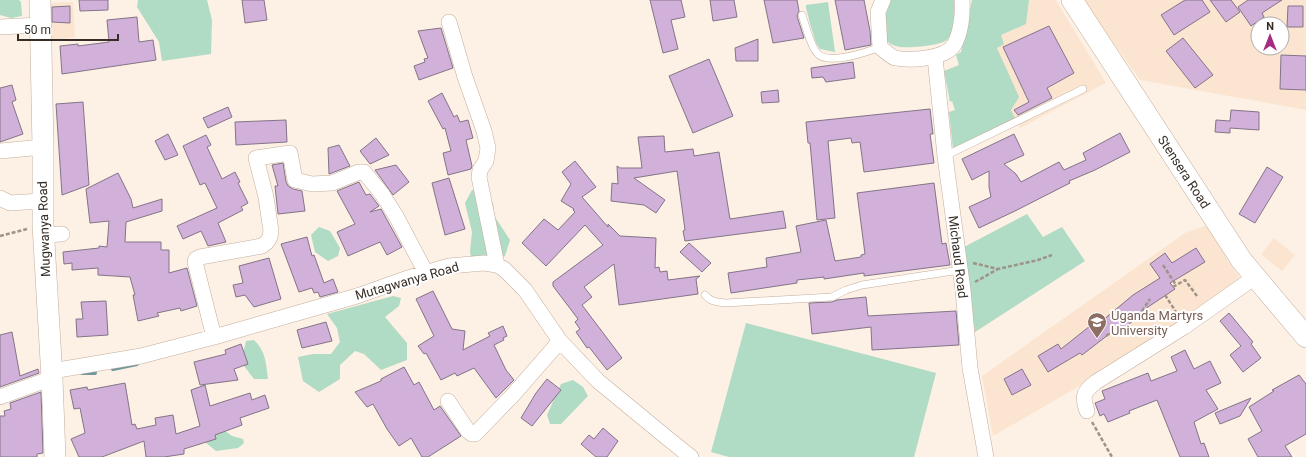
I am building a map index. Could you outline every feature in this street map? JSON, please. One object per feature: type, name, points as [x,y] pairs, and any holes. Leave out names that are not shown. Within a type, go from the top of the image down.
[{"type":"street","name":"Mugwanya Road","points":[[40,0],[42,201],[49,231],[55,457]]},
{"type":"street","points":[[883,0],[878,12],[880,47],[894,57],[911,59],[935,56],[950,49],[957,39],[962,18],[962,0]]},
{"type":"street","name":"Stensera Road","points":[[1072,0],[1242,261],[1306,336]]},
{"type":"street","points":[[450,22],[465,77],[484,131],[488,148],[486,162],[480,170],[479,177],[497,265],[525,290],[560,341],[598,381],[691,457]]},
{"type":"street","points":[[0,27],[40,25]]},
{"type":"street","name":"Michaud Road","points":[[935,56],[963,290],[970,368],[986,457]]},
{"type":"street","points":[[0,151],[42,148]]},
{"type":"street","points":[[214,337],[195,262],[196,259],[200,257],[262,246],[270,237],[271,231],[266,196],[256,158],[290,153],[295,180],[312,184],[332,183],[360,172],[364,172],[382,194],[396,216],[426,273]]},
{"type":"street","points":[[0,198],[10,203],[42,201]]},
{"type":"street","name":"Mutagwanya Road","points":[[0,397],[52,374],[141,356],[214,337],[357,296],[449,266],[484,263],[497,265]]},
{"type":"street","points":[[1087,411],[1084,397],[1086,391],[1096,382],[1184,327],[1256,277]]},
{"type":"street","points":[[448,402],[468,431],[475,434],[512,396],[560,341]]},
{"type":"lane","points":[[802,15],[814,48],[818,54],[824,58],[864,54],[880,47]]},
{"type":"lane","points":[[946,156],[1084,89]]},
{"type":"lane","points":[[705,296],[714,302],[726,303],[832,297],[846,290],[862,285],[960,265]]},
{"type":"path","points":[[0,236],[49,231]]},
{"type":"path","points":[[963,290],[998,269],[1038,260],[1052,255]]},
{"type":"path","points":[[960,265],[998,269]]},
{"type":"path","points":[[1163,265],[1174,286],[1185,280],[1196,296]]},
{"type":"path","points":[[1165,296],[1176,312]]},
{"type":"path","points":[[1142,311],[1150,299]]},
{"type":"path","points":[[1106,336],[1117,328]]},
{"type":"path","points":[[1087,411],[1112,457]]},
{"type":"shaded area","points":[[1029,0],[1056,0],[1106,83],[1020,128],[1011,110],[997,48],[1004,44],[1000,35],[1026,24]]},
{"type":"shaded area","points":[[1083,0],[1306,0],[1306,110],[1140,80]]},
{"type":"shaded area","points":[[73,2],[75,37],[52,41],[49,3]]},
{"type":"shaded area","name":"Uganda Martyrs University","points":[[1210,224],[1228,261],[1243,282],[1190,322],[993,436],[982,376],[1185,233]]},
{"type":"shaded area","points":[[1274,238],[1295,255],[1282,271],[1261,254]]},
{"type":"green space","points":[[0,0],[19,0],[21,2],[22,16],[11,18],[0,15]]},
{"type":"green space","points":[[138,0],[207,0],[212,20],[211,54],[162,61],[159,42],[137,7]]},
{"type":"green space","points":[[889,0],[954,0],[954,20],[950,36],[945,41],[933,45],[918,47],[900,47],[886,41],[882,16]]},
{"type":"green space","points":[[972,0],[1029,0],[1026,24],[1001,35],[1004,44],[997,48],[1019,97],[1011,110],[1016,120],[953,149],[949,112],[955,110],[952,101],[950,102],[944,71],[959,65],[956,55],[961,52]]},
{"type":"green space","points":[[828,2],[835,52],[820,49],[816,43],[806,8],[806,5]]},
{"type":"green space","points":[[472,190],[485,191],[493,203],[495,217],[510,240],[505,256],[483,260],[471,257],[472,232],[465,203]]},
{"type":"green space","points":[[1027,214],[1043,237],[1062,227],[1085,261],[975,332],[964,247]]},
{"type":"green space","points":[[319,227],[330,231],[340,248],[338,256],[328,261],[315,252],[311,235]]},
{"type":"green space","points":[[393,296],[401,298],[399,306],[385,317],[407,343],[407,360],[381,370],[364,354],[355,351],[340,365],[340,379],[319,392],[303,381],[298,357],[313,354],[331,354],[340,342],[337,328],[327,314]]},
{"type":"green space","points":[[746,323],[936,373],[914,457],[729,457],[711,452]]},
{"type":"green space","points":[[254,340],[263,353],[268,379],[254,379],[241,362],[246,341]]},
{"type":"green space","points":[[573,380],[583,387],[588,396],[561,424],[550,424],[547,415],[561,384]]},
{"type":"green space","points":[[225,431],[232,436],[243,439],[244,443],[238,448],[216,451],[205,442],[215,435]]},
{"type":"building","points":[[79,0],[108,0],[108,10],[80,11]]},
{"type":"building","points":[[242,0],[264,0],[267,20],[245,23]]},
{"type":"building","points":[[650,0],[681,0],[685,17],[671,20],[678,49],[663,53]]},
{"type":"building","points":[[710,0],[734,0],[737,17],[713,21]]},
{"type":"building","points":[[764,0],[797,0],[799,11],[797,16],[804,38],[773,43]]},
{"type":"building","points":[[835,0],[864,0],[871,45],[845,50]]},
{"type":"building","points":[[1185,0],[1202,0],[1210,12],[1174,35],[1161,15]]},
{"type":"building","points":[[1210,0],[1231,0],[1240,12],[1226,22]]},
{"type":"building","points":[[1248,0],[1282,0],[1262,13],[1264,16],[1250,16],[1250,25],[1238,7]]},
{"type":"building","points":[[70,6],[70,23],[52,22],[52,7]]},
{"type":"building","points":[[1288,6],[1303,6],[1303,27],[1290,27],[1290,16],[1288,16]]},
{"type":"building","points":[[137,17],[139,42],[153,40],[156,60],[62,74],[60,46],[78,44],[78,46],[109,42],[107,20]]},
{"type":"building","points":[[1049,26],[1074,73],[1047,88],[1052,98],[1018,115],[1014,110],[1029,102],[1003,47]]},
{"type":"building","points":[[441,28],[453,68],[419,80],[414,66],[425,62],[424,59],[428,58],[418,31]]},
{"type":"building","points":[[1183,38],[1213,75],[1195,88],[1166,51]]},
{"type":"building","points":[[758,39],[758,61],[736,61],[735,48]]},
{"type":"building","points":[[1281,56],[1306,56],[1306,90],[1280,89]]},
{"type":"building","points":[[709,59],[733,116],[693,133],[669,76]]},
{"type":"building","points":[[853,62],[855,78],[826,82],[823,77],[812,78],[811,68]]},
{"type":"building","points":[[12,85],[16,100],[12,102],[23,134],[0,142],[0,88]]},
{"type":"building","points":[[778,90],[779,102],[762,103],[761,92]]},
{"type":"building","points":[[442,93],[454,117],[457,115],[460,122],[468,120],[473,138],[466,140],[472,166],[471,169],[448,175],[443,153],[451,151],[445,128],[443,129],[428,101]]},
{"type":"building","points":[[83,102],[89,185],[62,195],[56,104]]},
{"type":"building","points":[[228,107],[232,117],[208,128],[203,118]]},
{"type":"building","points":[[930,109],[933,134],[930,134],[934,163],[864,172],[860,142],[852,143],[851,138],[828,141],[835,218],[817,220],[810,143],[808,143],[806,122]]},
{"type":"building","points":[[1231,110],[1259,112],[1259,130],[1230,128],[1230,133],[1215,132],[1216,120],[1230,121]]},
{"type":"building","points":[[286,120],[287,142],[236,145],[235,122]]},
{"type":"building","points":[[1120,133],[1130,152],[1095,170],[1069,181],[1070,183],[979,228],[969,207],[991,197],[989,187],[989,171],[972,180],[962,159],[1014,134],[1024,155],[1004,164],[1016,174],[1021,182],[1059,162],[1064,170],[1086,160],[1083,153]]},
{"type":"building","points":[[168,134],[178,155],[165,160],[155,141]]},
{"type":"building","points":[[206,135],[211,145],[207,147],[222,179],[235,172],[240,182],[238,183],[248,203],[241,207],[243,210],[218,223],[226,242],[208,246],[201,231],[183,239],[177,226],[217,208],[205,183],[200,185],[183,146]]},
{"type":"building","points":[[664,136],[665,152],[693,149],[694,156],[719,152],[730,219],[783,211],[786,228],[685,241],[683,231],[685,230],[677,171],[634,178],[665,200],[656,213],[644,205],[611,201],[612,183],[618,184],[617,166],[620,168],[642,168],[638,137]]},
{"type":"building","points":[[376,138],[389,155],[370,164],[360,151]]},
{"type":"building","points":[[339,145],[350,166],[329,174],[328,148]]},
{"type":"building","points":[[575,161],[596,187],[582,197],[608,227],[608,224],[620,236],[656,238],[655,268],[659,267],[660,272],[667,271],[668,280],[700,276],[696,279],[698,294],[619,305],[614,264],[584,287],[592,297],[582,305],[622,358],[607,370],[589,347],[587,348],[576,332],[580,329],[575,322],[578,319],[553,286],[553,282],[603,245],[585,225],[546,266],[522,243],[544,219],[558,230],[575,212],[573,210],[574,209],[561,201],[571,184],[562,172]]},
{"type":"building","points":[[283,163],[288,186],[302,191],[305,211],[278,214],[275,186],[278,186],[272,165]]},
{"type":"building","points":[[396,165],[409,182],[393,195],[375,170]]},
{"type":"building","points":[[1267,167],[1283,177],[1255,223],[1239,214]]},
{"type":"building","points":[[118,173],[131,199],[133,208],[162,199],[162,211],[126,222],[125,242],[161,242],[161,250],[169,250],[169,273],[187,268],[197,306],[181,311],[180,308],[157,313],[159,316],[138,321],[133,295],[135,295],[130,277],[98,275],[98,268],[72,270],[72,263],[64,264],[63,252],[99,248],[99,246],[107,247],[109,221],[90,223],[86,189]]},
{"type":"building","points":[[449,178],[465,229],[445,235],[432,183]]},
{"type":"building","points":[[359,182],[366,195],[370,194],[379,206],[370,212],[381,209],[402,247],[387,255],[380,242],[348,256],[337,232],[355,224],[337,191]]},
{"type":"building","points":[[934,183],[942,244],[946,243],[950,265],[864,276],[864,273],[824,279],[824,277],[797,280],[797,283],[731,293],[728,273],[767,267],[766,258],[801,252],[796,226],[826,220],[835,261],[861,257],[861,255],[865,254],[857,193]]},
{"type":"building","points":[[307,237],[312,256],[314,255],[324,283],[333,279],[338,292],[320,297],[318,292],[314,293],[312,288],[299,292],[281,244]]},
{"type":"building","points":[[689,243],[711,263],[702,272],[680,252]]},
{"type":"building","points":[[1196,248],[1205,262],[1170,283],[1175,289],[1142,311],[1143,312],[1120,332],[1117,328],[1082,355],[1080,353],[1048,372],[1038,356],[1058,344],[1061,349],[1095,322],[1097,325],[1133,295],[1160,278],[1150,264],[1165,253],[1172,263]]},
{"type":"building","points":[[269,258],[281,299],[254,307],[245,295],[236,297],[233,285],[243,283],[239,266]]},
{"type":"building","points":[[433,291],[452,329],[465,331],[463,350],[490,336],[488,333],[503,326],[507,336],[503,338],[504,340],[494,345],[506,370],[514,380],[496,398],[474,368],[457,376],[455,373],[441,380],[426,353],[424,354],[418,346],[434,336],[416,299]]},
{"type":"building","points":[[866,297],[868,316],[956,311],[959,345],[872,350],[871,327],[812,334],[809,303],[832,302],[837,300]]},
{"type":"building","points":[[106,301],[108,335],[77,337],[76,319],[83,319],[81,302]]},
{"type":"building","points":[[1229,313],[1253,342],[1251,344],[1261,358],[1243,372],[1230,355],[1241,346],[1220,321]]},
{"type":"building","points":[[326,322],[332,341],[302,348],[297,330]]},
{"type":"building","points":[[12,332],[20,376],[38,369],[39,373],[0,387],[0,335]]},
{"type":"building","points":[[241,344],[248,364],[234,369],[238,380],[200,385],[194,362],[226,354],[225,350]]},
{"type":"building","points":[[1185,350],[1194,369],[1210,361],[1221,383],[1206,390],[1218,409],[1194,422],[1201,444],[1204,443],[1209,457],[1180,457],[1157,400],[1129,411],[1130,413],[1108,422],[1104,414],[1100,416],[1095,403],[1105,399],[1102,391],[1148,373],[1151,381],[1177,371],[1171,357]]},
{"type":"building","points":[[404,367],[414,385],[419,382],[434,410],[440,406],[461,436],[428,457],[422,457],[411,438],[399,446],[387,429],[373,404],[367,407],[355,392],[381,381],[381,379]]},
{"type":"building","points":[[1022,369],[1031,385],[1012,395],[1004,379]]},
{"type":"building","points":[[1299,375],[1306,384],[1306,434],[1285,446],[1292,457],[1258,457],[1248,439],[1262,431],[1249,407],[1274,391],[1272,390]]},
{"type":"building","points":[[547,379],[561,390],[532,426],[521,418],[536,393]]},
{"type":"building","points":[[125,383],[132,425],[135,424],[137,429],[156,425],[155,418],[173,415],[176,434],[200,426],[191,390],[205,385],[210,406],[250,393],[252,400],[265,395],[269,408],[240,418],[242,425],[215,435],[216,439],[184,449],[184,454],[164,457],[146,457],[144,441],[102,457],[79,457],[71,439],[85,433],[80,408],[74,409],[70,390],[87,387],[88,390]]},
{"type":"building","points":[[41,392],[43,453],[37,454],[37,457],[0,457],[0,416],[5,416],[4,411],[11,409],[10,403]]},
{"type":"building","points":[[1251,398],[1240,416],[1220,424],[1215,413]]},
{"type":"building","points":[[603,428],[618,441],[607,457],[596,457],[581,444],[589,435],[594,439]]},
{"type":"waterway","points":[[113,369],[137,364]]},
{"type":"waterway","points":[[82,373],[95,373]]},
{"type":"place","name":"Uganda Martyrs University","points":[[1097,339]]}]
